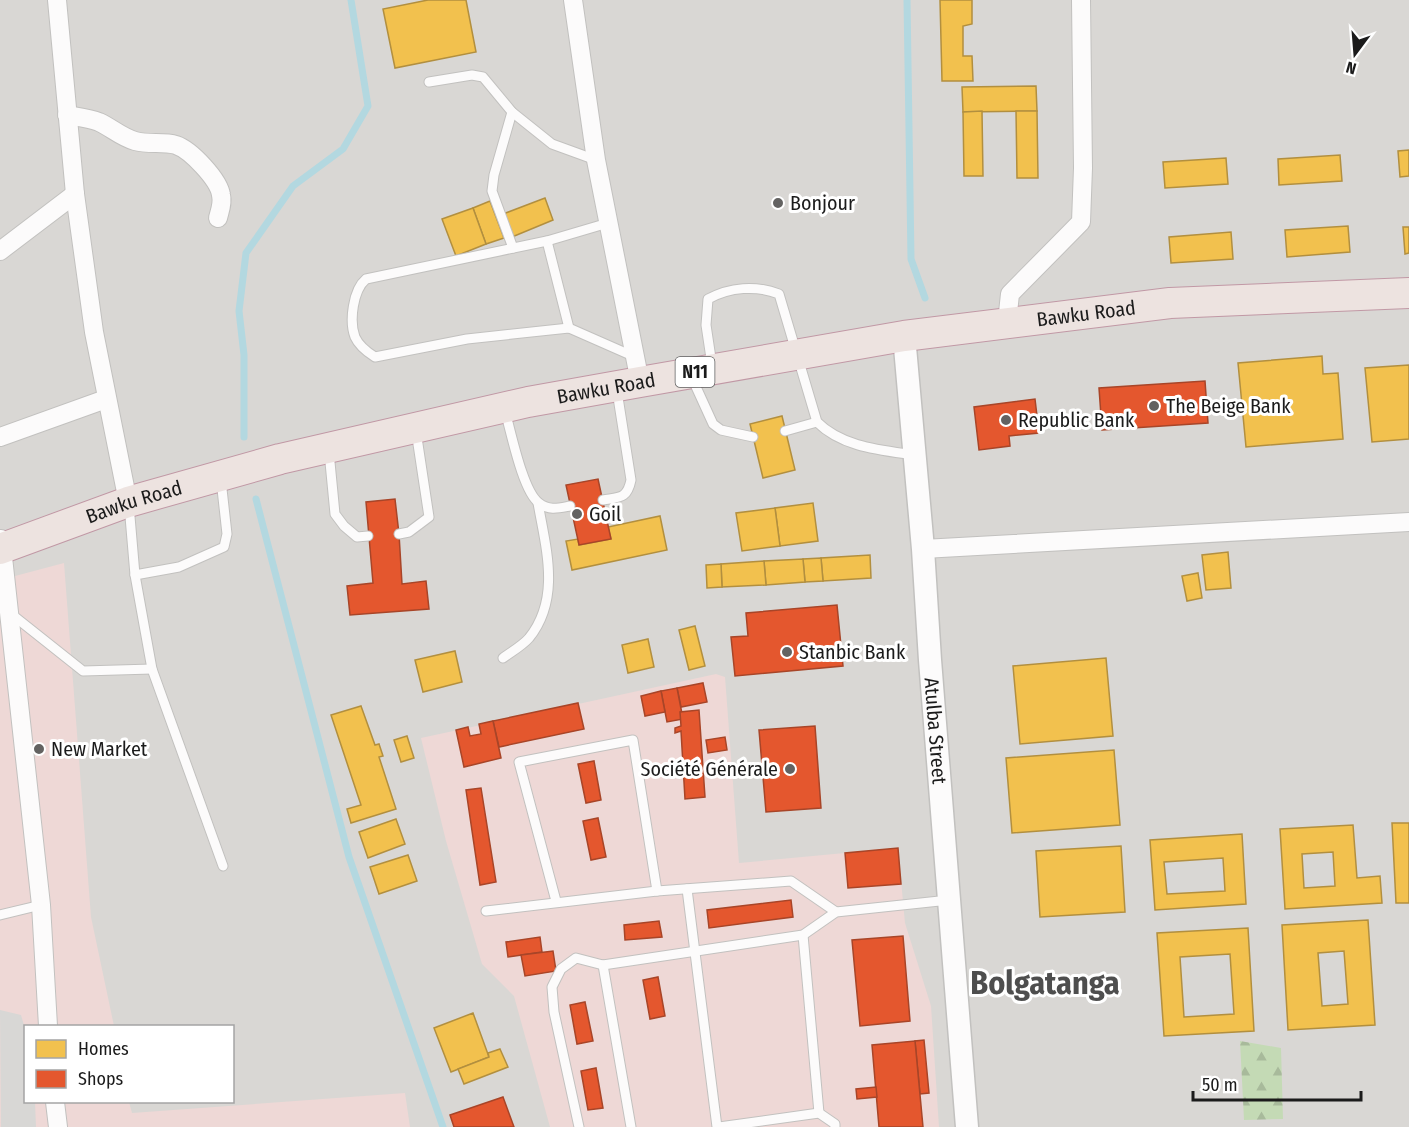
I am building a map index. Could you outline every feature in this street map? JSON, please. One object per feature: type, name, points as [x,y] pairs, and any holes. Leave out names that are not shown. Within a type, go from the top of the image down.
[{"type":"highway","name":"Bawku Road","points":[[1,544],[128,502],[221,475],[329,447],[504,408],[630,375],[701,371],[904,336],[1170,303],[1409,293]]},
{"type":"street","points":[[57,0],[75,194],[94,333],[128,502]]},
{"type":"street","points":[[573,0],[630,375]]},
{"type":"street","points":[[1008,322],[1010,294],[1081,222],[1082,0]]},
{"type":"street","points":[[68,115],[98,122],[136,142],[154,145],[167,143],[181,147],[201,164],[217,184],[222,206],[218,218]]},
{"type":"street","points":[[0,251],[75,194]]},
{"type":"street","name":"Atulba Street","points":[[904,336],[923,549],[966,1127]]},
{"type":"street","points":[[0,437],[106,399]]},
{"type":"street","points":[[923,549],[1409,522]]},
{"type":"street","points":[[1,544],[41,906],[48,1025]]},
{"type":"street","points":[[55,1103],[58,1127]]},
{"type":"lane","points":[[429,82],[472,75],[483,77],[512,112],[552,144],[596,160]]},
{"type":"lane","points":[[512,112],[494,175],[492,191],[513,248]]},
{"type":"lane","points":[[569,328],[467,339],[375,357],[364,351],[355,338],[352,323],[358,290],[366,279],[513,248],[608,223]]},
{"type":"lane","points":[[547,240],[569,328],[630,375],[631,480],[629,491],[622,497],[603,500]]},
{"type":"lane","points":[[753,437],[721,430],[713,424],[701,371],[708,299],[722,291],[752,288],[779,294],[817,422],[826,431],[866,448],[914,455]]},
{"type":"lane","points":[[503,658],[527,640],[542,619],[549,590],[547,557],[538,503],[527,488],[504,408]]},
{"type":"lane","points":[[785,431],[817,422]]},
{"type":"lane","points":[[399,534],[409,532],[429,518],[415,429]]},
{"type":"lane","points":[[329,447],[335,514],[357,537],[368,536]]},
{"type":"lane","points":[[135,575],[179,567],[224,547],[227,534],[221,475]]},
{"type":"lane","points":[[128,502],[135,575],[152,669],[223,866]]},
{"type":"lane","points":[[538,503],[553,509],[570,506]]},
{"type":"lane","points":[[10,612],[82,671],[152,669]]},
{"type":"lane","points":[[556,901],[519,762],[633,740],[657,891]]},
{"type":"lane","points":[[486,911],[556,901],[687,888],[791,881],[836,912]]},
{"type":"lane","points":[[687,888],[718,1127],[819,1113],[835,1124],[835,1127]]},
{"type":"lane","points":[[579,1127],[554,1012],[552,987],[561,969],[576,958],[603,965],[803,935],[836,912],[949,900]]},
{"type":"lane","points":[[0,915],[41,906]]},
{"type":"lane","points":[[803,935],[819,1113]]},
{"type":"lane","points":[[603,965],[631,1127]]},
{"type":"shaded area","points":[[0,0],[1409,0],[1409,1127],[0,1127]]},
{"type":"shaded area","name":"New Market","points":[[64,563],[91,917],[114,1025],[24,1025],[24,1103],[129,1103],[132,1113],[405,1093],[410,1127],[0,1127],[0,580]]},
{"type":"shaded area","points":[[716,674],[725,677],[739,863],[898,848],[905,923],[931,1006],[939,1127],[550,1127],[514,996],[482,964],[446,841],[421,738]]},
{"type":"shaded area","points":[[0,1010],[21,1015],[24,1025],[24,1103],[35,1103],[36,1127],[1,1127]]},
{"type":"green space","points":[[1240,1041],[1281,1048],[1283,1119],[1244,1120]]},
{"type":"building: Homes","points":[[428,0],[466,0],[476,52],[395,68],[383,9]]},
{"type":"building: Homes","points":[[940,0],[972,0],[972,24],[963,26],[963,56],[972,56],[973,81],[942,81]]},
{"type":"building: Homes","points":[[1036,86],[1037,111],[963,112],[962,87]]},
{"type":"building: Homes","points":[[982,111],[983,176],[964,176],[963,112]]},
{"type":"building: Homes","points":[[1016,111],[1037,111],[1038,178],[1017,178]]},
{"type":"building: Homes","points":[[1409,150],[1409,176],[1400,177],[1398,151]]},
{"type":"building: Homes","points":[[1340,155],[1342,181],[1279,185],[1278,159]]},
{"type":"building: Homes","points":[[1226,158],[1228,184],[1165,188],[1163,162]]},
{"type":"building: Homes","points":[[545,198],[553,220],[512,237],[503,214]]},
{"type":"building: Homes","points":[[490,201],[504,238],[486,244],[473,208]]},
{"type":"building: Homes","points":[[473,208],[486,244],[456,256],[442,219]]},
{"type":"building: Homes","points":[[1348,226],[1350,252],[1287,257],[1285,230]]},
{"type":"building: Homes","points":[[1403,227],[1409,227],[1409,253],[1405,254]]},
{"type":"building: Homes","points":[[1231,232],[1233,259],[1171,263],[1169,237]]},
{"type":"building: Homes","points":[[1322,356],[1323,374],[1338,373],[1343,439],[1246,447],[1238,363]]},
{"type":"building: Homes","points":[[1409,365],[1409,439],[1372,442],[1365,368]]},
{"type":"building: Homes","points":[[782,416],[795,470],[763,478],[750,424]]},
{"type":"building: Homes","points":[[813,503],[818,541],[780,546],[775,508]]},
{"type":"building: Homes","points":[[775,508],[780,546],[742,551],[736,513]]},
{"type":"building: Homes","points":[[660,516],[667,550],[572,570],[566,541],[578,539],[579,545],[611,539],[608,527]]},
{"type":"building: Homes","points":[[1228,552],[1231,588],[1206,590],[1202,555]]},
{"type":"building: Homes","points":[[870,555],[871,578],[823,581],[821,558]]},
{"type":"building: Homes","points":[[821,558],[823,581],[805,582],[803,559]]},
{"type":"building: Homes","points":[[803,559],[805,582],[766,585],[764,561]]},
{"type":"building: Homes","points":[[764,561],[766,585],[722,587],[721,564]]},
{"type":"building: Homes","points":[[721,564],[722,587],[707,588],[706,565]]},
{"type":"building: Homes","points":[[1198,573],[1202,598],[1187,601],[1182,576]]},
{"type":"building: Homes","points":[[695,626],[705,666],[689,670],[679,630]]},
{"type":"building: Homes","points":[[648,639],[654,667],[628,673],[622,645]]},
{"type":"building: Homes","points":[[455,651],[462,682],[423,692],[415,660]]},
{"type":"building: Homes","points":[[1106,658],[1113,736],[1020,744],[1013,666]]},
{"type":"building: Homes","points":[[361,706],[375,745],[379,744],[383,756],[379,757],[396,809],[351,823],[347,809],[361,805],[331,715]]},
{"type":"building: Homes","points":[[407,736],[414,758],[401,762],[394,740]]},
{"type":"building: Homes","points":[[1114,750],[1120,825],[1012,833],[1006,758]]},
{"type":"building: Homes","points":[[396,819],[405,844],[368,858],[359,832]]},
{"type":"building: Homes","points":[[1392,823],[1409,823],[1409,903],[1396,903]]},
{"type":"building: Homes","points":[[1353,825],[1357,878],[1380,876],[1382,903],[1285,909],[1280,829]],"holes":[[[1333,852],[1335,886],[1304,888],[1302,854]]]},
{"type":"building: Homes","points":[[1242,834],[1246,904],[1155,910],[1150,840]],"holes":[[[1223,858],[1225,891],[1167,894],[1164,862]]]},
{"type":"building: Homes","points":[[1121,846],[1125,912],[1040,917],[1036,851]]},
{"type":"building: Homes","points":[[408,855],[417,881],[379,894],[370,867]]},
{"type":"building: Homes","points":[[1368,920],[1375,1025],[1288,1030],[1282,925]],"holes":[[[1344,951],[1348,1004],[1322,1006],[1318,953]]]},
{"type":"building: Homes","points":[[1248,928],[1254,1031],[1164,1036],[1157,933]],"holes":[[[1230,954],[1234,1014],[1184,1017],[1180,957]]]},
{"type":"building: Homes","points":[[473,1013],[489,1057],[451,1072],[434,1028]]},
{"type":"building: Homes","points":[[500,1049],[508,1067],[464,1084],[458,1069],[489,1057],[488,1053]]},
{"type":"building: Shops","name":"The Beige Bank","points":[[1205,381],[1208,423],[1102,430],[1099,388]]},
{"type":"building: Shops","name":"Republic Bank","points":[[1035,399],[1039,433],[1009,436],[1010,446],[979,450],[974,407]]},
{"type":"building: Shops","points":[[598,479],[611,539],[579,545],[566,485]]},
{"type":"building: Shops","points":[[395,499],[402,584],[426,581],[429,609],[350,615],[347,586],[373,583],[366,502]]},
{"type":"building: Shops","name":"Stanbic Bank","points":[[837,605],[843,666],[735,676],[731,637],[748,636],[746,613]]},
{"type":"building: Shops","points":[[703,683],[707,702],[681,707],[677,688]]},
{"type":"building: Shops","points":[[677,688],[683,719],[667,722],[661,691]]},
{"type":"building: Shops","points":[[661,691],[665,712],[645,716],[641,696]]},
{"type":"building: Shops","points":[[578,703],[584,729],[499,747],[493,721]]},
{"type":"building: Shops","points":[[699,710],[705,797],[685,799],[681,731],[675,733],[675,728],[681,726],[680,712]]},
{"type":"building: Shops","points":[[493,721],[501,758],[464,767],[456,730],[468,727],[470,736],[481,734],[479,724]]},
{"type":"building: Shops","name":"Société Générale","points":[[815,726],[821,808],[766,812],[759,730]]},
{"type":"building: Shops","points":[[725,737],[727,750],[708,753],[706,740]]},
{"type":"building: Shops","points":[[594,761],[601,800],[586,803],[578,764]]},
{"type":"building: Shops","points":[[481,788],[496,882],[480,885],[466,790]]},
{"type":"building: Shops","points":[[598,818],[606,857],[591,860],[583,821]]},
{"type":"building: Shops","points":[[898,848],[901,884],[848,888],[845,853]]},
{"type":"building: Shops","points":[[791,900],[793,917],[709,928],[707,910]]},
{"type":"building: Shops","points":[[659,921],[662,937],[625,940],[624,925]]},
{"type":"building: Shops","points":[[903,936],[910,1021],[860,1026],[852,940]]},
{"type":"building: Shops","points":[[540,937],[542,952],[508,957],[506,942]]},
{"type":"building: Shops","points":[[553,951],[556,971],[525,976],[521,955]]},
{"type":"building: Shops","points":[[658,977],[665,1016],[650,1019],[643,980]]},
{"type":"building: Shops","points":[[585,1002],[593,1041],[577,1044],[570,1005]]},
{"type":"building: Shops","points":[[924,1040],[929,1093],[920,1094],[915,1041]]},
{"type":"building: Shops","points":[[915,1041],[923,1127],[879,1127],[872,1045]]},
{"type":"building: Shops","points":[[596,1068],[603,1108],[588,1110],[581,1071]]},
{"type":"building: Shops","points":[[876,1087],[877,1097],[857,1099],[856,1089]]},
{"type":"building: Shops","points":[[503,1097],[514,1127],[454,1127],[450,1115]]},
{"type":"waterway","points":[[244,437],[244,355],[239,311],[246,253],[293,186],[343,149],[368,106],[351,0]]},
{"type":"waterway","points":[[907,0],[911,259],[925,298]]},
{"type":"waterway","points":[[256,499],[349,857],[443,1127]]},
{"type":"place","name":"Bonjour","points":[[778,203]]},
{"type":"place","name":"The Beige Bank","points":[[1154,406]]},
{"type":"place","name":"Republic Bank","points":[[1006,420]]},
{"type":"place","name":"Goil","points":[[577,514]]},
{"type":"place","name":"Stanbic Bank","points":[[787,652]]},
{"type":"place","name":"New Market","points":[[39,749]]},
{"type":"place","name":"Société Générale","points":[[790,769]]},
{"type":"district","name":"Bolgatanga","points":[[1045,983]]}]
